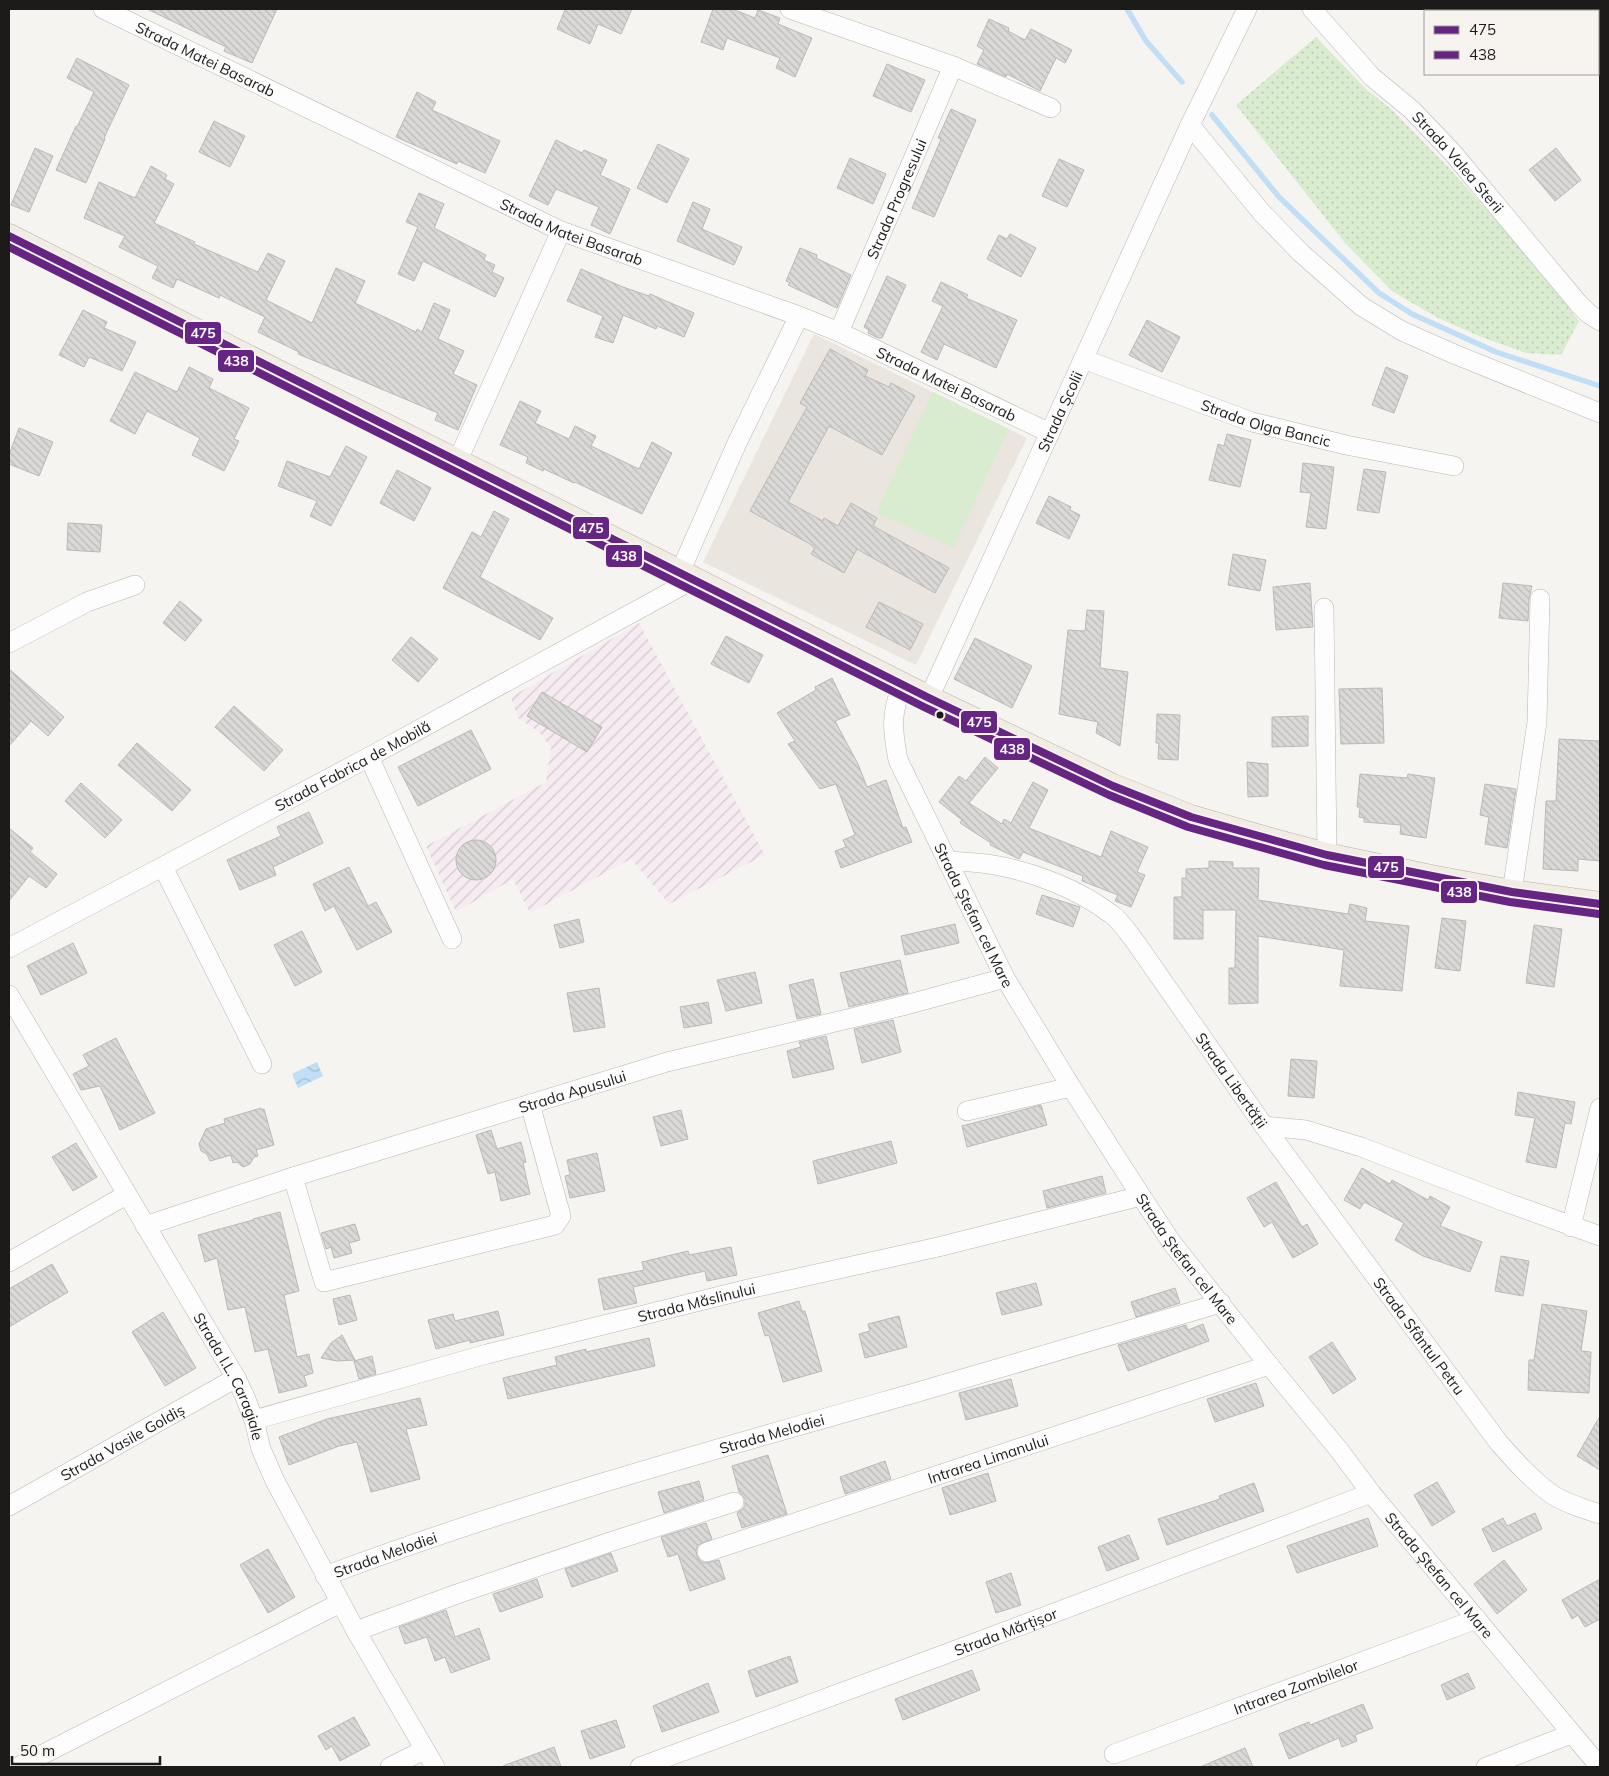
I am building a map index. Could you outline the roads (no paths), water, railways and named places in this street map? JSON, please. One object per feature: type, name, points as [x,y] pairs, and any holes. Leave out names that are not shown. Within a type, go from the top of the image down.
[{"type":"main road","points":[[9,236],[929,698],[1061,762],[1155,804],[1230,829],[1327,855],[1512,892],[1600,904]]},
{"type":"street","name":"Strada Matei Basarab","points":[[103,9],[561,232],[840,332],[1050,433]]},
{"type":"street","points":[[790,9],[953,66],[1051,108]]},
{"type":"street","name":"Strada Școlii","points":[[929,698],[1190,126],[1247,9]]},
{"type":"street","name":"Strada Valea Sterii","points":[[1312,9],[1372,77],[1412,110],[1452,152],[1578,303],[1589,314],[1600,321]]},
{"type":"street","name":"Strada Progresului","points":[[840,332],[953,66]]},
{"type":"street","points":[[1190,126],[1262,213],[1301,253],[1361,306],[1402,331],[1600,413]]},
{"type":"street","points":[[458,460],[561,232]]},
{"type":"street","points":[[687,575],[737,443],[798,316]]},
{"type":"street","name":"Strada Olga Bancic","points":[[1083,359],[1252,422],[1346,445],[1454,466]]},
{"type":"street","name":"Strada Fabrica de Mobilă","points":[[9,948],[369,757],[687,575]]},
{"type":"street","points":[[9,643],[87,602],[135,584]]},
{"type":"street","points":[[1512,892],[1537,722],[1540,599]]},
{"type":"street","points":[[1324,608],[1327,855]]},
{"type":"street","name":"Strada Ștefan cel Mare","points":[[902,684],[894,706],[893,724],[898,760],[1005,978],[1071,1087],[1141,1196],[1172,1243],[1339,1450],[1371,1493],[1600,1767]]},
{"type":"street","points":[[369,757],[452,939]]},
{"type":"street","name":"Strada Libertății","points":[[948,861],[993,864],[1019,871],[1054,883],[1086,898],[1112,915],[1134,940],[1264,1126],[1306,1130],[1361,1147],[1571,1227],[1600,1236]]},
{"type":"street","points":[[163,867],[262,1064]]},
{"type":"street","name":"Strada Apusului","points":[[145,1226],[294,1177],[667,1062],[902,1006],[1005,978]]},
{"type":"street","name":"Strada I.L. Caragiale","points":[[9,995],[236,1378],[254,1420],[261,1449],[275,1481],[340,1603],[435,1767]]},
{"type":"street","points":[[967,1111],[1071,1087]]},
{"type":"street","points":[[294,1177],[324,1282],[555,1226],[561,1216],[530,1104]]},
{"type":"street","points":[[1571,1227],[1600,1108]]},
{"type":"street","name":"Strada Sfântul Petru","points":[[1264,1126],[1499,1443],[1522,1469],[1551,1494],[1583,1509],[1600,1514]]},
{"type":"street","points":[[9,1262],[126,1195]]},
{"type":"street","name":"Strada Măslinului","points":[[254,1420],[496,1352],[744,1290],[938,1246],[1141,1196]]},
{"type":"street","name":"Strada Melodiei","points":[[325,1576],[412,1543],[576,1491],[771,1432],[1220,1303]]},
{"type":"street","name":"Intrarea Limanului","points":[[707,1552],[1269,1365]]},
{"type":"street","name":"Strada Vasile Goldiș","points":[[9,1506],[236,1378]]},
{"type":"street","name":"Strada Mărțișor","points":[[640,1767],[944,1655],[1371,1493]]},
{"type":"street","points":[[356,1631],[512,1575],[734,1502]]},
{"type":"street","points":[[18,1767],[340,1603]]},
{"type":"street","name":"Intrarea Zambilelor","points":[[1114,1754],[1477,1618]]},
{"type":"street","points":[[1486,1767],[1571,1734]]},
{"type":"street","points":[[390,1767],[424,1750]]},
{"type":"water","points":[[317,1062],[323,1076],[298,1088],[292,1074]]},
{"type":"waterway","points":[[1127,9],[1146,41],[1182,82]]},
{"type":"waterway","points":[[1212,115],[1279,197],[1379,293],[1412,314],[1496,352],[1600,386]]}]
